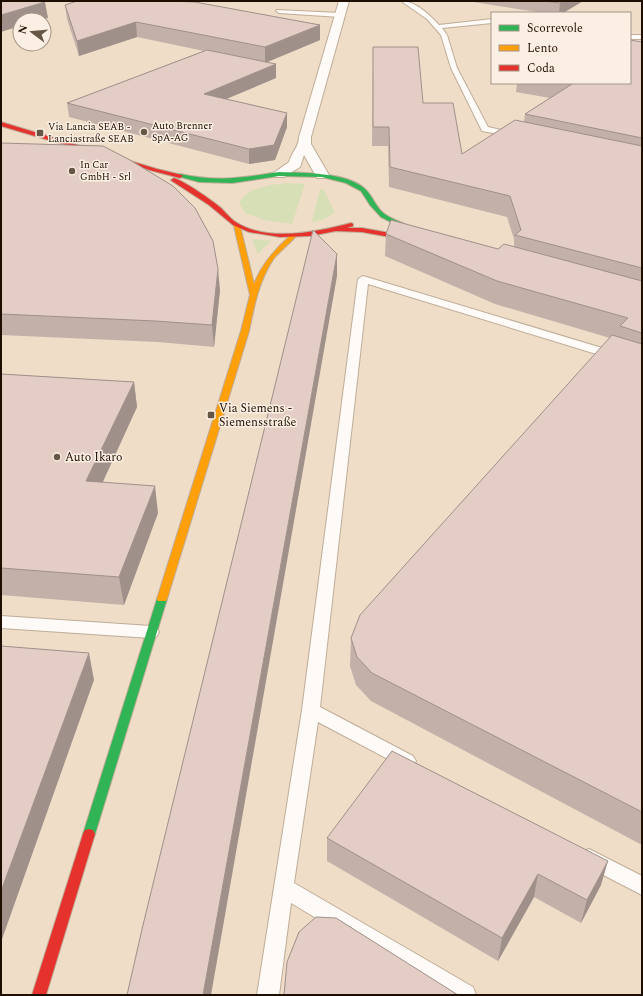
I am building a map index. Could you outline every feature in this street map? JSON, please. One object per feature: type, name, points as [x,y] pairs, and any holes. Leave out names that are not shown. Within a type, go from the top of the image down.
[{"type":"main road","points":[[1,124],[155,170],[208,181],[249,180],[279,174],[322,175],[348,182],[363,190],[370,208],[397,225],[428,240],[362,230],[338,230],[293,236],[253,231],[237,226],[220,213],[217,203],[155,170]]},
{"type":"main road","points":[[228,190],[249,180]]},
{"type":"main road","points":[[338,230],[362,220]]},
{"type":"main road","points":[[237,226],[253,294]]},
{"type":"main road","points":[[38,995],[245,331],[253,294],[272,255],[280,246],[293,236]]},
{"type":"street","points":[[322,175],[305,144],[305,137],[344,1]]},
{"type":"street","points":[[279,174],[295,164],[297,156],[305,144]]},
{"type":"lane","points":[[404,1],[429,18],[444,35],[454,68],[484,129],[522,137]]},
{"type":"lane","points":[[272,13],[278,11],[284,6]]},
{"type":"lane","points":[[278,11],[340,15]]},
{"type":"lane","points":[[438,27],[491,21]]},
{"type":"lane","points":[[631,37],[642,37]]},
{"type":"lane","points":[[268,995],[283,887],[311,710],[363,279],[642,364]]},
{"type":"lane","points":[[1,622],[151,632]]},
{"type":"lane","points":[[311,710],[424,770]]},
{"type":"lane","points":[[572,849],[642,886]]},
{"type":"lane","points":[[283,887],[465,995]]},
{"type":"green space","points":[[288,183],[305,184],[292,224],[264,220],[245,213],[239,203],[248,193],[260,187]]},
{"type":"green space","points":[[320,189],[324,190],[335,213],[322,220],[312,222]]},
{"type":"green space","points":[[252,239],[271,241],[258,254]]},
{"type":"building","points":[[1,1],[42,1],[45,2],[1,15]]},
{"type":"building","points":[[77,1],[195,2],[320,25],[265,47],[136,22],[77,41],[65,5]]},
{"type":"building","points":[[544,1],[565,1],[560,3]]},
{"type":"building","points":[[631,40],[642,42],[642,138],[525,114],[572,84],[631,84]]},
{"type":"building","points":[[373,47],[418,47],[423,103],[453,103],[462,154],[515,120],[642,146],[642,268],[515,235],[521,230],[510,196],[390,167],[389,127],[373,127]]},
{"type":"building","points":[[207,50],[276,64],[204,94],[287,113],[274,145],[249,149],[67,103]]},
{"type":"building","points":[[1,143],[103,146],[130,160],[173,186],[195,208],[213,241],[218,269],[212,325],[1,314]]},
{"type":"building","points":[[391,220],[498,249],[504,244],[642,281],[642,333],[620,326],[628,318],[497,281],[386,234]]},
{"type":"building","points":[[313,230],[337,254],[203,995],[127,995],[143,925]]},
{"type":"building","points":[[612,335],[642,344],[642,812],[372,673],[357,657],[351,638],[360,615]]},
{"type":"building","name":"Auto Ikaro","points":[[1,374],[134,382],[86,481],[155,486],[119,577],[1,568]]},
{"type":"building","points":[[1,646],[89,653],[1,891]]},
{"type":"building","points":[[392,751],[608,861],[587,900],[538,874],[502,938],[327,838]]},
{"type":"building","points":[[316,917],[336,918],[458,995],[284,995],[287,962],[299,932]]},
{"type":"traffic: fast","points":[[180,176],[199,180],[232,181],[279,174],[322,175],[348,182],[363,190],[372,204],[383,216],[418,234]]},
{"type":"traffic: fast","points":[[89,834],[162,599]]},
{"type":"traffic: slow","points":[[237,226],[253,294]]},
{"type":"traffic: slow","points":[[162,599],[245,331],[255,291],[265,267],[282,246],[293,236]]},
{"type":"traffic: jam","points":[[1,124],[155,170],[180,176]]},
{"type":"traffic: jam","points":[[174,180],[211,203],[235,224],[251,231],[265,234],[295,235],[324,232],[351,225]]},
{"type":"traffic: jam","points":[[338,230],[362,230],[412,239]]},
{"type":"traffic: jam","points":[[39,995],[89,834]]},
{"type":"place","name":"Auto Brenner SpA-AG","points":[[144,132]]},
{"type":"place","name":"Via Lancia SEAB - Lanciastraße SEAB","points":[[40,133]]},
{"type":"place","name":"In Car GmbH - Srl","points":[[72,171]]},
{"type":"place","name":"Via Siemens - Siemensstraße","points":[[211,415]]},
{"type":"place","name":"Auto Ikaro","points":[[57,457]]}]
